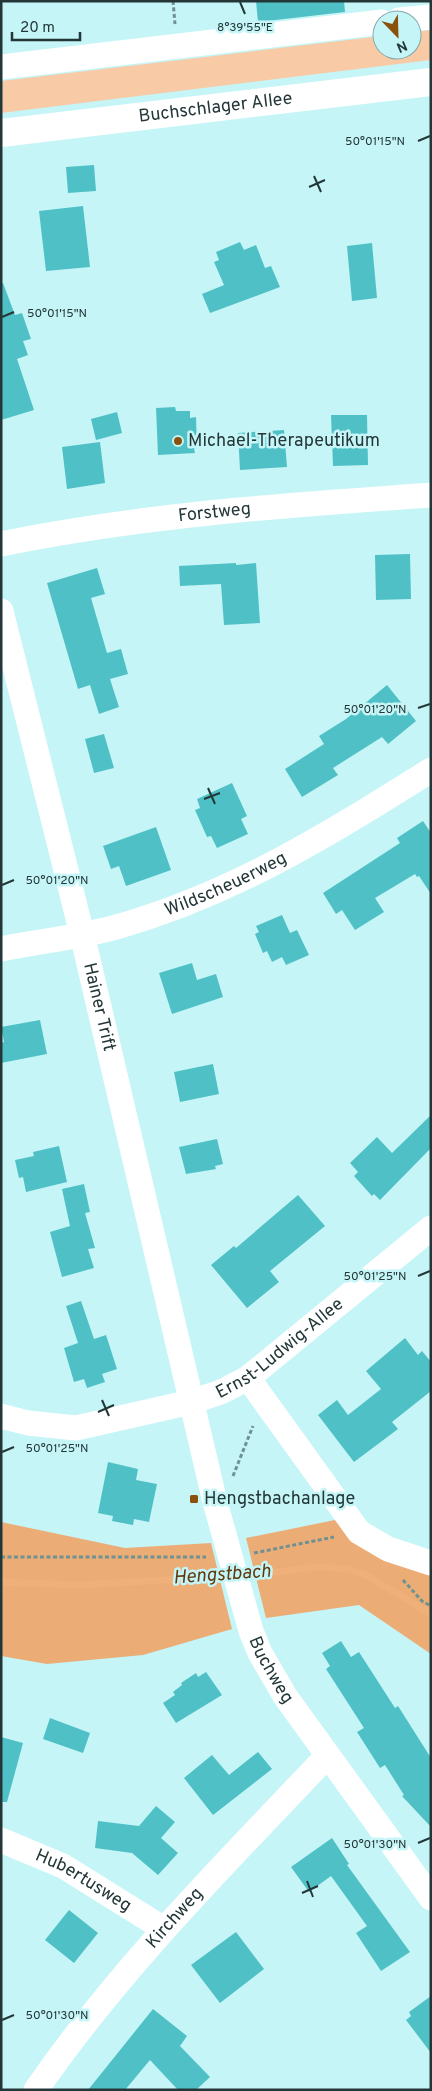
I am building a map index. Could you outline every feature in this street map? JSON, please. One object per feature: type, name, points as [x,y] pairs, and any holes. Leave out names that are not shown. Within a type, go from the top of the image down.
[{"type":"main road","name":"Buchschlager Allee","points":[[1,133],[431,82]]},
{"type":"street","points":[[1,67],[372,23]]},
{"type":"street","name":"Forstweg","points":[[1,544],[114,524],[304,504],[431,495]]},
{"type":"street","name":"Hainer Trift","points":[[1,611],[82,934],[191,1402]]},
{"type":"street","name":"Wildscheuerweg","points":[[1,949],[119,926],[237,883],[300,851],[431,770]]},
{"type":"street","name":"Ernst-Ludwig-Allee","points":[[1,1416],[28,1424],[76,1428],[191,1402],[221,1392],[248,1378],[431,1228]]},
{"type":"street","points":[[248,1378],[359,1532],[388,1549],[431,1563]]},
{"type":"street","name":"Buchweg","points":[[191,1402],[240,1595],[260,1653],[285,1696],[431,1898]]},
{"type":"street","name":"Kirchweg","points":[[36,2090],[99,2006],[164,1929],[328,1756]]},
{"type":"street","name":"Hubertusweg","points":[[1,1840],[64,1866],[164,1929]]},
{"type":"path","points":[[232,1479],[263,1400]]},
{"type":"path","points":[[1,1556],[231,1557],[359,1532]]},
{"type":"path","points":[[397,1573],[422,1601],[431,1606]]},
{"type":"shaded area","points":[[431,30],[431,60],[1,113],[1,81],[372,37],[372,60],[422,60],[422,31]]},
{"type":"shaded area","points":[[335,1520],[422,1572],[431,1575],[431,1654],[359,1605],[266,1618],[246,1538]]},
{"type":"shaded area","points":[[1,1522],[125,1548],[211,1543],[232,1629],[143,1655],[47,1664],[1,1656]]},
{"type":"building","points":[[256,1],[344,1],[345,12],[258,22]]},
{"type":"building","points":[[94,165],[96,191],[68,193],[66,167]]},
{"type":"building","points":[[83,206],[90,267],[46,271],[39,211]]},
{"type":"building","points":[[240,242],[244,250],[256,245],[265,268],[271,266],[280,287],[210,313],[202,294],[224,285],[214,262],[219,260],[216,252]]},
{"type":"building","points":[[372,243],[377,298],[352,301],[347,246]]},
{"type":"building","points":[[3,283],[15,315],[22,313],[31,339],[23,341],[28,355],[17,359],[34,410],[1,420],[1,284]]},
{"type":"building","points":[[175,407],[176,411],[190,411],[190,418],[196,417],[197,448],[194,449],[195,453],[158,455],[156,408]]},
{"type":"building","points":[[117,412],[122,433],[96,440],[91,419]]},
{"type":"building","points":[[331,415],[367,415],[368,465],[333,466]]},
{"type":"building","points":[[284,430],[287,467],[240,470],[238,433]]},
{"type":"building","points":[[100,442],[105,483],[67,489],[62,447]]},
{"type":"building","points":[[410,554],[411,599],[376,600],[375,555]]},
{"type":"building","points":[[236,563],[236,565],[256,563],[260,623],[224,625],[221,584],[180,586],[179,566]]},
{"type":"building","points":[[97,568],[105,594],[91,598],[107,653],[121,649],[128,674],[110,679],[119,707],[99,714],[90,685],[78,689],[47,583]]},
{"type":"building","points":[[387,685],[416,721],[388,744],[382,737],[333,768],[338,775],[302,797],[285,769],[324,744],[319,736],[346,719]]},
{"type":"building","points":[[104,734],[114,768],[94,773],[85,739]]},
{"type":"building","points":[[232,783],[247,816],[241,819],[248,834],[217,848],[211,836],[207,837],[195,810],[200,808],[197,799]]},
{"type":"building","points":[[423,821],[431,833],[431,894],[419,876],[417,877],[415,874],[375,898],[384,912],[355,930],[342,910],[336,914],[323,893],[400,843],[397,838]]},
{"type":"building","points":[[156,827],[171,870],[126,886],[119,866],[111,869],[103,846]]},
{"type":"building","points":[[282,915],[290,933],[297,930],[309,955],[286,965],[282,957],[272,962],[267,951],[263,953],[255,934],[259,932],[256,926]]},
{"type":"building","points":[[192,963],[197,980],[216,974],[223,997],[172,1014],[159,973]]},
{"type":"building","points":[[40,1020],[47,1054],[1,1063],[1,1043],[4,1042],[1,1027]]},
{"type":"building","points":[[213,1064],[219,1094],[180,1102],[174,1072]]},
{"type":"building","points":[[431,1115],[431,1148],[380,1200],[374,1194],[372,1196],[354,1176],[358,1172],[350,1163],[377,1137],[392,1153]]},
{"type":"building","points":[[217,1139],[223,1164],[215,1166],[216,1169],[186,1174],[179,1147]]},
{"type":"building","points":[[59,1146],[67,1182],[26,1192],[23,1177],[19,1178],[15,1160],[34,1156],[33,1152]]},
{"type":"building","points":[[84,1184],[90,1212],[85,1213],[95,1248],[88,1249],[94,1268],[62,1277],[50,1232],[70,1226],[62,1189]]},
{"type":"building","points":[[298,1195],[325,1226],[270,1271],[279,1282],[247,1308],[211,1265],[234,1246],[236,1248]]},
{"type":"building","points":[[81,1301],[94,1339],[106,1335],[117,1369],[102,1374],[105,1382],[87,1388],[84,1379],[74,1382],[64,1348],[78,1343],[66,1306]]},
{"type":"building","points":[[405,1338],[418,1355],[422,1351],[431,1362],[431,1391],[392,1422],[398,1429],[354,1462],[318,1415],[337,1400],[348,1415],[381,1389],[366,1371]]},
{"type":"building","points":[[108,1462],[138,1469],[136,1480],[157,1484],[149,1522],[134,1519],[133,1525],[112,1521],[113,1516],[98,1513]]},
{"type":"building","points":[[341,1641],[351,1657],[359,1652],[395,1708],[398,1706],[431,1758],[431,1827],[402,1796],[404,1795],[385,1765],[380,1768],[357,1732],[364,1728],[326,1669],[330,1666],[322,1653]]},
{"type":"building","points":[[206,1672],[222,1695],[176,1723],[163,1703],[175,1695],[173,1692],[182,1685],[181,1683],[196,1673],[198,1677]]},
{"type":"building","points":[[50,1718],[90,1733],[83,1753],[43,1739]]},
{"type":"building","points":[[1,1737],[23,1743],[7,1802],[1,1802]]},
{"type":"building","points":[[258,1752],[272,1769],[213,1815],[184,1778],[212,1755],[229,1775]]},
{"type":"building","points":[[156,1806],[175,1822],[161,1838],[178,1853],[158,1875],[132,1853],[95,1848],[98,1821],[139,1826]]},
{"type":"building","points":[[332,1838],[349,1864],[347,1865],[410,1952],[381,1971],[356,1933],[367,1926],[331,1876],[309,1892],[291,1867]]},
{"type":"building","points":[[69,1910],[98,1933],[74,1963],[45,1940]]},
{"type":"building","points":[[236,1932],[264,1969],[220,2003],[191,1965]]},
{"type":"building","points":[[431,1996],[431,2053],[406,2020],[411,2016],[409,2012]]},
{"type":"building","points":[[153,2009],[187,2036],[180,2046],[210,2077],[196,2090],[178,2090],[150,2060],[125,2090],[88,2090]]},
{"type":"waterway","name":"Hengstbach","points":[[1,1582],[79,1585],[251,1575],[316,1567],[348,1569],[366,1575],[431,1614]]},
{"type":"place","name":"Michael-Therapeutikum","points":[[178,441]]},
{"type":"place","name":"Hengstbachanlage","points":[[194,1499]]}]
